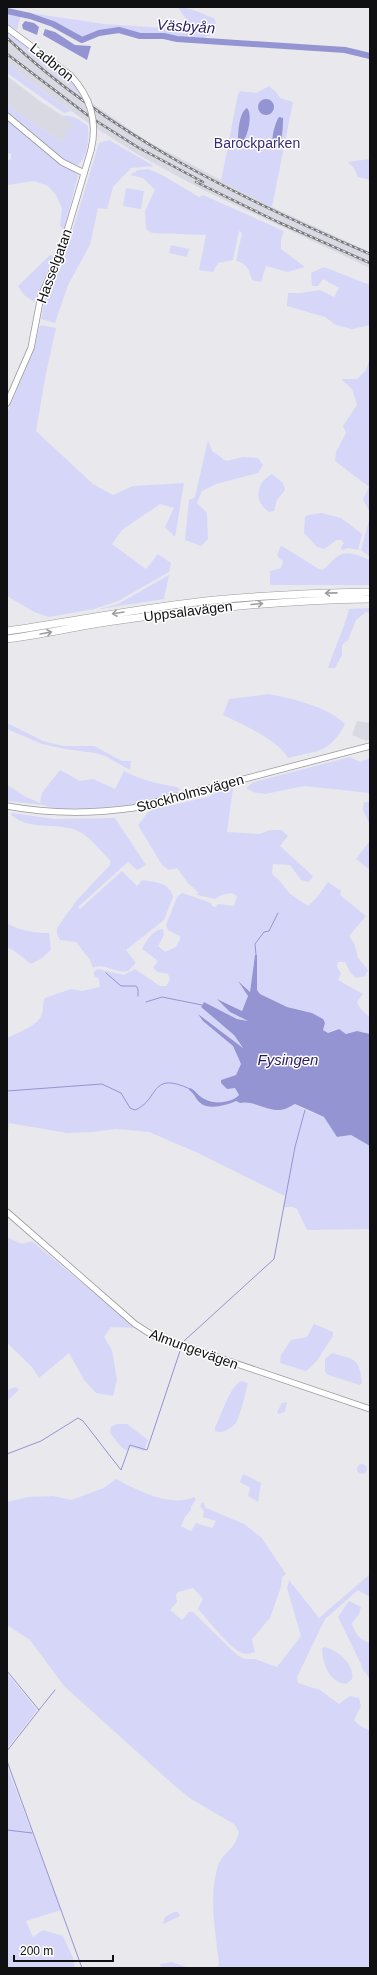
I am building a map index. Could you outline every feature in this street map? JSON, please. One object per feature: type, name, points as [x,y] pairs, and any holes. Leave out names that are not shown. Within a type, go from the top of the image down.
[{"type":"highway","name":"Uppsalavägen","points":[[7,630],[118,612],[215,600],[306,594],[370,592]]},
{"type":"highway","name":"Uppsalavägen","points":[[7,639],[119,620],[214,607],[305,600],[370,599]]},
{"type":"street","name":"Ladbron","points":[[7,28],[70,75],[82,90],[91,107],[94,125],[91,150],[84,173]]},
{"type":"street","points":[[7,116],[62,162],[84,173]]},
{"type":"street","name":"Hasselgatan","points":[[7,403],[31,348],[41,296],[62,248],[84,173]]},
{"type":"street","name":"Stockholmsvägen","points":[[7,806],[67,814],[96,813],[133,808],[370,746]]},
{"type":"street","name":"Almungevägen","points":[[7,1212],[135,1324],[152,1335],[370,1409]]},
{"type":"shaded area","points":[[7,35],[83,97],[147,141],[272,207],[370,252],[370,268],[203,190],[137,154],[90,124],[27,80],[7,62]]},
{"type":"shaded area","points":[[7,76],[41,102],[74,123],[62,141],[36,125],[7,104]]},
{"type":"shaded area","points":[[357,721],[370,723],[370,739],[366,741],[352,735]]},
{"type":"green space","points":[[178,7],[192,9],[214,18],[216,22],[210,36],[206,36],[205,39],[188,39],[156,33],[141,34],[118,28],[106,29],[86,38],[81,38],[66,28],[23,12],[104,24],[182,29],[188,22]]},
{"type":"green space","points":[[7,12],[21,15],[17,30],[7,24]]},
{"type":"green space","points":[[7,30],[68,76],[77,85],[83,97],[7,35]]},
{"type":"green space","points":[[7,62],[27,80],[71,111],[64,113],[7,73]]},
{"type":"green space","name":"Barockparken","points":[[269,86],[280,98],[293,102],[272,207],[221,181],[238,94],[240,91],[256,93]]},
{"type":"green space","points":[[7,104],[36,125],[62,141],[73,123],[62,116],[73,117],[88,126],[86,153],[81,162],[78,165],[70,162],[52,151],[7,113]]},
{"type":"green space","points":[[7,119],[78,175],[64,230],[60,226],[62,208],[56,195],[48,186],[34,181],[7,185],[7,161],[11,159],[11,154],[7,153]]},
{"type":"green space","points":[[109,140],[154,166],[131,168],[113,187],[107,209],[98,208],[90,245],[68,285],[55,323],[41,319],[45,299],[66,252],[99,143]]},
{"type":"green space","points":[[370,159],[370,180],[358,177],[354,168],[348,162]]},
{"type":"green space","points":[[148,169],[162,175],[199,197],[203,195],[284,231],[281,239],[281,249],[305,267],[288,272],[266,266],[261,282],[252,280],[245,265],[236,261],[242,233],[239,231],[233,260],[218,263],[213,272],[199,270],[206,235],[152,233],[146,229],[145,211],[155,190],[143,178],[130,175],[138,170]]},
{"type":"green space","points":[[126,188],[144,191],[141,209],[123,206]]},
{"type":"green space","points":[[171,245],[189,249],[187,257],[169,253]]},
{"type":"green space","points":[[50,255],[54,256],[34,302],[24,295],[18,286]]},
{"type":"green space","points":[[324,267],[370,285],[370,325],[352,329],[336,325],[325,317],[287,306],[288,293],[301,293],[320,290],[334,297],[339,288],[323,279],[318,286],[312,286],[311,273]]},
{"type":"green space","points":[[41,325],[56,328],[46,373],[36,431],[93,484],[113,495],[133,486],[184,483],[175,537],[165,527],[174,508],[160,504],[122,530],[112,544],[146,569],[158,554],[171,563],[169,572],[118,601],[94,609],[49,617],[34,612],[7,596],[7,413],[32,355]]},
{"type":"green space","points":[[370,358],[370,513],[363,499],[369,487],[335,461],[336,452],[346,433],[343,426],[357,405],[352,389],[341,379],[357,379],[366,370]]},
{"type":"green space","points":[[208,440],[212,451],[226,461],[243,457],[258,458],[263,465],[258,473],[216,484],[202,491],[197,503],[207,513],[208,539],[201,546],[185,540],[189,500],[195,497]]},
{"type":"green space","points":[[272,474],[283,483],[285,490],[277,500],[274,511],[269,512],[260,503],[258,492],[263,482]]},
{"type":"green space","points":[[321,513],[341,518],[362,534],[358,550],[348,548],[342,550],[341,547],[344,543],[341,540],[337,540],[324,549],[317,547],[304,533],[305,517],[308,515]]},
{"type":"green space","points":[[370,517],[370,557],[361,550]]},
{"type":"green space","points":[[282,546],[322,570],[338,556],[347,553],[370,560],[370,585],[270,585],[270,571],[281,568],[283,561],[277,556],[280,547]]},
{"type":"green space","points":[[169,575],[164,599],[99,609],[118,604]]},
{"type":"green space","points":[[370,608],[370,613],[366,612],[356,620],[348,640],[342,645],[342,655],[335,668],[328,668],[345,624],[349,609]]},
{"type":"green space","points":[[269,694],[309,704],[329,712],[345,724],[334,741],[328,746],[315,752],[288,758],[283,751],[268,739],[223,715],[229,699]]},
{"type":"green space","points":[[7,723],[43,741],[63,746],[94,746],[122,761],[131,761],[130,770],[105,756],[95,753],[42,744],[7,729]]},
{"type":"green space","points":[[350,757],[360,762],[370,758],[370,793],[304,786],[265,794],[253,792],[246,788],[254,782]]},
{"type":"green space","points":[[60,770],[80,781],[93,779],[115,789],[124,771],[143,779],[180,789],[176,794],[132,805],[75,810],[54,809],[43,805],[7,801],[7,785],[26,797],[40,803],[42,793]]},
{"type":"green space","points":[[233,788],[227,832],[260,834],[270,830],[282,830],[288,836],[280,846],[313,876],[309,882],[301,880],[290,865],[273,864],[272,874],[279,880],[289,893],[308,906],[318,896],[328,882],[341,891],[340,895],[366,916],[349,936],[355,945],[358,958],[368,970],[365,976],[356,978],[350,972],[345,962],[338,962],[337,967],[341,973],[338,980],[363,994],[357,1002],[360,1008],[370,1018],[370,1034],[357,1031],[346,1034],[336,1029],[328,1033],[323,1030],[312,1013],[287,1007],[260,994],[257,990],[257,955],[255,955],[250,992],[238,982],[248,996],[242,1011],[218,999],[230,1012],[248,1021],[237,1019],[204,1002],[201,1007],[234,1035],[243,1049],[199,1016],[233,1046],[241,1064],[236,1075],[221,1080],[235,1088],[239,1095],[225,1102],[214,1102],[204,1099],[190,1088],[200,1104],[225,1105],[236,1101],[280,1110],[286,1109],[295,1104],[305,1110],[324,1117],[337,1137],[351,1135],[370,1146],[370,1229],[307,1230],[297,1209],[293,1207],[283,1207],[285,1196],[198,1153],[149,1132],[116,1129],[67,1133],[9,1123],[7,1142],[7,1038],[32,1026],[40,1018],[45,998],[71,989],[82,991],[100,987],[99,979],[94,976],[94,972],[98,969],[124,975],[135,969],[160,986],[166,986],[170,980],[168,974],[158,972],[153,968],[158,961],[142,949],[153,933],[163,929],[164,935],[158,946],[165,952],[176,947],[181,937],[168,930],[166,925],[177,897],[182,893],[211,903],[212,906],[216,907],[218,904],[234,906],[237,896],[232,893],[221,895],[216,899],[197,895],[198,892],[188,883],[177,868],[169,870],[162,865],[138,825],[150,810],[208,797],[219,791]]},
{"type":"green space","points":[[364,802],[370,802],[370,825],[363,810]]},
{"type":"green space","points":[[12,813],[54,819],[115,818],[146,865],[137,870],[128,862],[78,907],[80,909],[122,871],[137,886],[142,880],[156,882],[169,888],[173,897],[164,920],[126,950],[136,963],[128,971],[119,971],[101,966],[93,968],[90,960],[76,942],[60,940],[57,934],[57,928],[77,900],[110,865],[110,860],[92,841],[80,832],[63,827],[27,823],[11,815]]},
{"type":"green space","points":[[370,841],[370,870],[356,859]]},
{"type":"green space","points":[[7,923],[27,931],[49,933],[51,950],[42,958],[31,964],[7,947]]},
{"type":"green space","points":[[7,1237],[22,1244],[32,1241],[136,1328],[111,1327],[104,1337],[112,1350],[117,1380],[113,1396],[96,1393],[84,1380],[69,1353],[39,1378],[32,1367],[7,1343]]},
{"type":"green space","points":[[314,1324],[333,1332],[333,1336],[316,1362],[306,1371],[280,1363],[281,1355],[291,1340],[307,1337]]},
{"type":"green space","points":[[332,1353],[351,1359],[357,1364],[361,1375],[362,1383],[360,1385],[328,1375],[325,1372],[325,1359]]},
{"type":"green space","points":[[241,1381],[248,1383],[238,1420],[229,1429],[223,1432],[217,1432],[215,1431],[215,1427],[229,1395]]},
{"type":"green space","points":[[16,1387],[19,1390],[7,1401],[7,1390]]},
{"type":"green space","points":[[287,1402],[285,1412],[278,1414],[277,1412],[282,1403]]},
{"type":"green space","points":[[117,1424],[127,1424],[148,1440],[144,1451],[130,1447],[127,1451],[121,1447],[110,1433],[111,1427]]},
{"type":"green space","points":[[362,1464],[367,1469],[362,1474],[357,1469]]},
{"type":"green space","points":[[243,1474],[261,1483],[258,1502],[248,1496],[250,1488],[240,1482]]},
{"type":"green space","points":[[116,1479],[134,1488],[165,1499],[185,1500],[194,1497],[196,1499],[181,1526],[191,1531],[196,1523],[212,1528],[216,1521],[203,1517],[204,1511],[200,1506],[203,1502],[206,1508],[244,1524],[261,1537],[286,1574],[282,1577],[281,1587],[270,1618],[252,1639],[255,1652],[248,1654],[242,1653],[224,1639],[198,1609],[203,1599],[193,1588],[178,1592],[176,1595],[177,1602],[170,1610],[182,1620],[189,1612],[193,1612],[237,1655],[245,1659],[255,1659],[277,1667],[301,1636],[287,1588],[289,1580],[319,1618],[370,1574],[370,1597],[358,1590],[325,1619],[297,1677],[298,1683],[320,1690],[339,1704],[350,1696],[359,1698],[361,1706],[354,1720],[359,1725],[370,1731],[370,1968],[215,1968],[219,1965],[213,1903],[215,1878],[220,1861],[235,1843],[239,1832],[234,1824],[191,1799],[176,1787],[64,1686],[30,1640],[7,1625],[7,1502],[28,1497],[53,1496],[71,1500],[104,1488]]},
{"type":"green space","points":[[349,1601],[361,1607],[359,1614],[352,1623],[358,1636],[370,1643],[370,1679],[362,1668],[338,1617]]},
{"type":"green space","points":[[324,1647],[335,1651],[340,1655],[351,1669],[352,1679],[346,1684],[335,1680],[328,1671],[324,1661],[322,1649]]},
{"type":"green space","points":[[7,1673],[37,1710],[7,1749]]},
{"type":"green space","points":[[7,1766],[61,1910],[26,1921],[33,1937],[43,1930],[63,1936],[73,1958],[75,1968],[7,1968]]},
{"type":"green space","points":[[174,1912],[178,1912],[180,1916],[163,1924],[165,1917]]},
{"type":"green space","points":[[172,1962],[189,1968],[161,1967],[160,1964]]},
{"type":"water","points":[[25,21],[34,23],[39,27],[37,35],[23,29],[22,25]]},
{"type":"water","points":[[45,29],[55,32],[75,45],[91,46],[87,60],[43,35]]},
{"type":"water","points":[[266,99],[272,101],[274,107],[272,113],[266,115],[260,113],[258,107],[260,101]]},
{"type":"water","points":[[247,108],[250,115],[250,121],[246,137],[241,143],[238,141],[238,133],[242,114]]},
{"type":"water","points":[[279,117],[283,118],[282,135],[280,144],[275,149],[273,146],[274,128]]},
{"type":"water","name":"Fysingen","points":[[255,955],[257,955],[257,990],[260,994],[287,1007],[312,1013],[323,1019],[325,1023],[323,1030],[328,1033],[339,1029],[346,1034],[357,1031],[370,1034],[370,1146],[351,1135],[337,1137],[324,1117],[295,1104],[286,1109],[280,1110],[236,1101],[212,1107],[203,1105],[189,1090],[190,1088],[204,1099],[214,1102],[225,1102],[239,1095],[235,1088],[227,1089],[221,1083],[221,1080],[236,1075],[241,1064],[233,1046],[203,1021],[198,1014],[243,1048],[234,1035],[201,1007],[204,1002],[237,1019],[248,1021],[230,1012],[217,999],[242,1011],[248,996],[238,981],[250,992]]},
{"type":"waterway","name":"Väsbyån","points":[[7,11],[30,16],[53,24],[82,40],[99,33],[119,30],[140,36],[164,36],[177,39],[345,50],[370,56]]},
{"type":"waterway","points":[[256,955],[255,944],[264,932],[269,931],[278,913]]},
{"type":"waterway","points":[[106,973],[121,986],[136,986],[138,989],[138,996]]},
{"type":"waterway","points":[[146,1002],[162,997],[202,1005]]},
{"type":"waterway","points":[[7,1091],[102,1084],[121,1093],[130,1108],[135,1110],[143,1105],[161,1085],[168,1083],[177,1084],[190,1089]]},
{"type":"waterway","points":[[184,1341],[274,1259],[295,1147],[305,1110]]},
{"type":"waterway","points":[[7,1454],[41,1441],[78,1418],[83,1421],[121,1470],[130,1445],[147,1450],[180,1351]]},
{"type":"waterway","points":[[7,1671],[39,1710],[7,1751]]},
{"type":"waterway","points":[[39,1710],[55,1690]]},
{"type":"waterway","points":[[7,1761],[82,1968]]},
{"type":"waterway","points":[[7,1830],[32,1833]]},
{"type":"railway","points":[[7,38],[47,73],[89,105],[133,135],[225,187],[321,233],[370,254]]},
{"type":"railway","points":[[7,54],[90,117],[139,148],[203,182]]},
{"type":"railway","points":[[196,182],[278,222],[370,263]]}]
